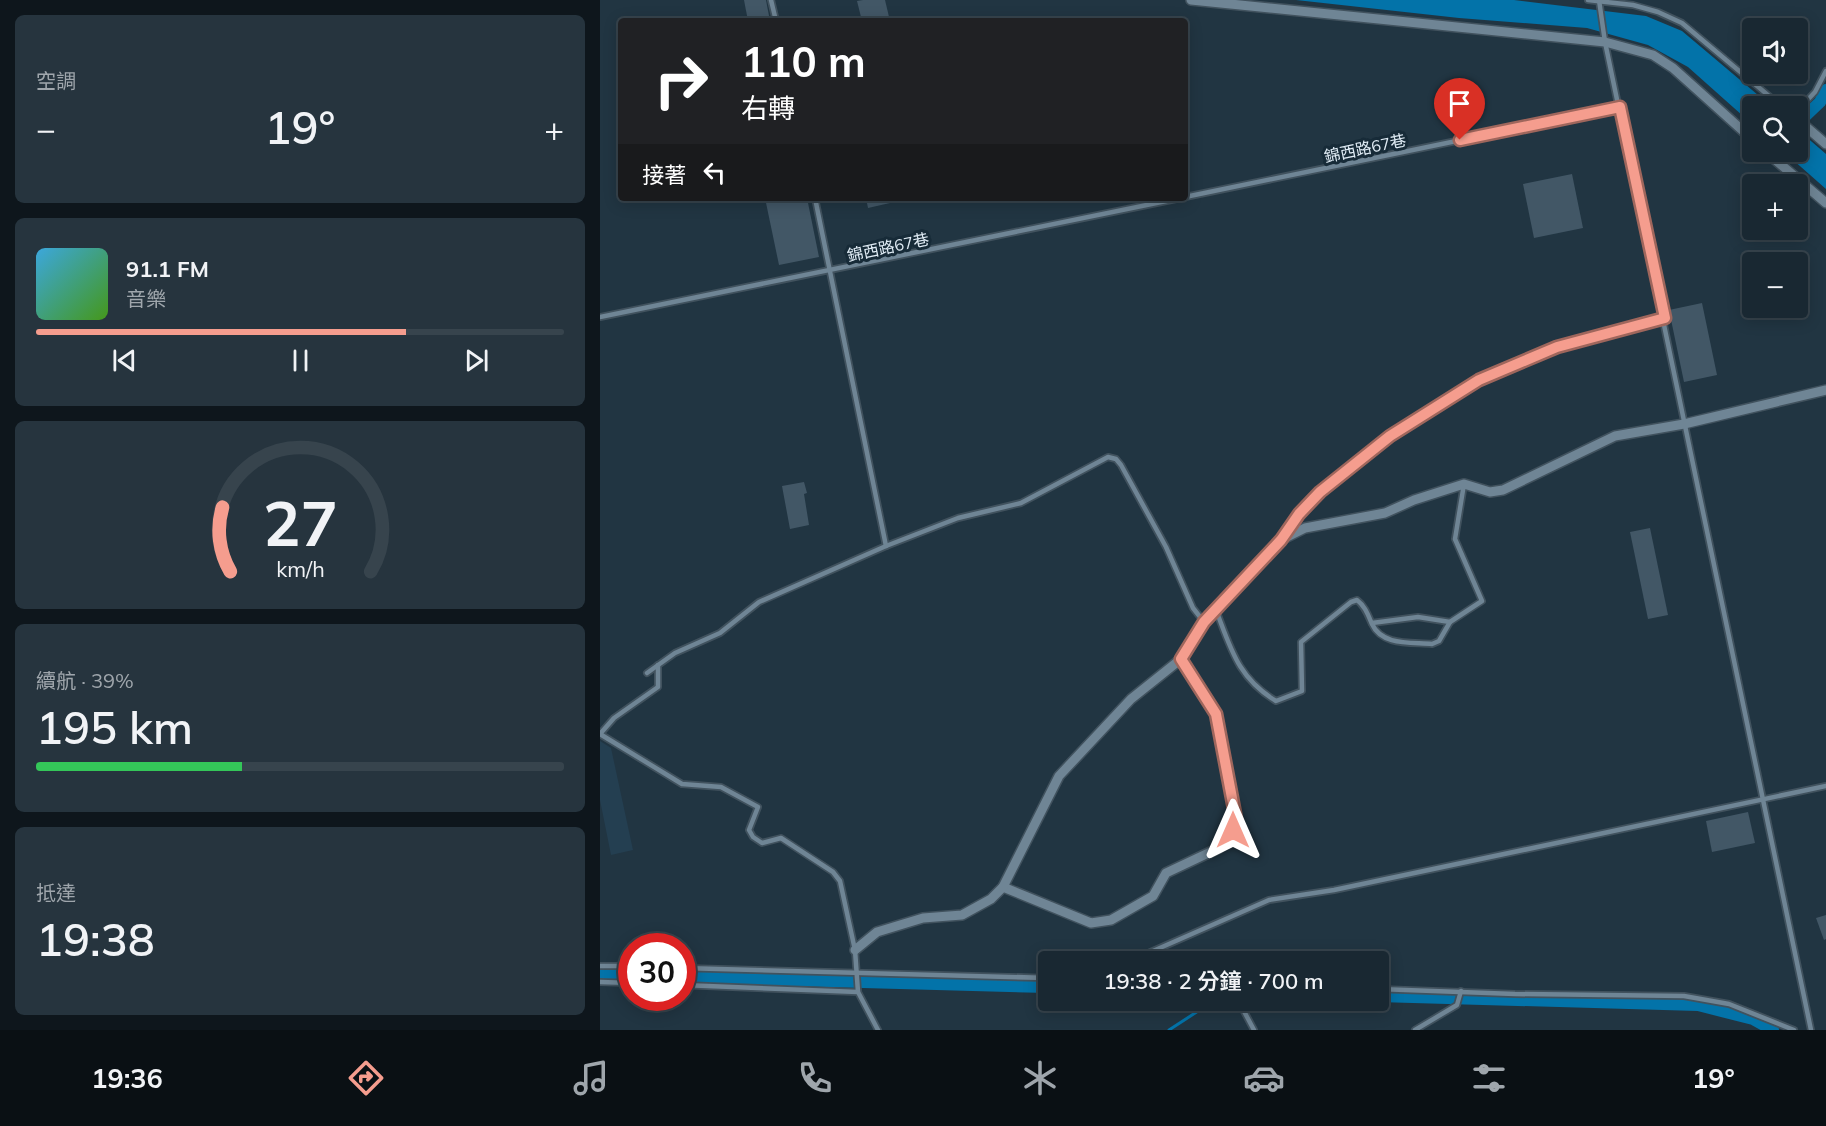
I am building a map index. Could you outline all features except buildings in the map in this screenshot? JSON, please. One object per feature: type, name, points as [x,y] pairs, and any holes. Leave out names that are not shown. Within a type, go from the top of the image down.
[{"type":"street","points":[[1191,0],[1605,42],[1653,54],[1673,68],[1742,130]]},
{"type":"street","points":[[1808,128],[1826,144]]},
{"type":"street","points":[[1778,162],[1826,203]]},
{"type":"street","points":[[855,950],[878,932],[923,918],[962,915],[991,899],[1003,887],[1059,776],[1131,699],[1181,659],[1204,622],[1281,540],[1305,528],[1385,513],[1414,500],[1464,484],[1491,492],[1503,490],[1615,436],[1684,424],[1826,390]]},
{"type":"street","points":[[1003,887],[1090,923],[1100,922],[1131,910],[1153,896],[1166,873],[1219,848],[1233,830],[1236,819],[1216,714],[1181,659]]},
{"type":"lane","points":[[771,0],[775,18]]},
{"type":"lane","points":[[1588,0],[1633,5],[1658,12],[1682,23],[1768,96]]},
{"type":"lane","points":[[1599,1],[1605,42],[1665,318],[1684,424],[1811,1030]]},
{"type":"lane","points":[[1808,99],[1815,92],[1826,71]]},
{"type":"lane","name":"錦西路67巷","points":[[1188,197],[1620,107]]},
{"type":"lane","points":[[816,201],[886,546]]},
{"type":"lane","name":"錦西路67巷","points":[[600,317],[1169,201]]},
{"type":"lane","points":[[1281,540],[1313,499],[1350,467],[1390,436],[1479,380],[1557,347],[1665,318]]},
{"type":"lane","points":[[647,673],[675,653],[720,633],[759,602],[886,546],[958,518],[1021,503],[1103,459],[1113,458],[1121,465],[1166,547],[1193,608],[1204,622]]},
{"type":"lane","points":[[1216,609],[1242,670],[1254,688],[1276,701],[1302,691],[1300,647],[1305,636],[1351,602],[1357,600],[1363,604],[1378,635],[1384,639],[1432,644],[1439,641],[1450,622],[1482,601],[1455,539],[1464,484]]},
{"type":"lane","points":[[1372,623],[1418,617],[1450,622]]},
{"type":"lane","points":[[658,664],[658,687],[614,718],[600,734],[682,784],[721,787],[758,807],[749,830],[753,837],[762,843],[781,838],[833,872],[840,881],[855,950],[854,972],[858,992],[878,1030]]},
{"type":"lane","points":[[1153,951],[1269,900],[1334,890],[1826,786]]},
{"type":"lane","points":[[600,966],[618,966]]},
{"type":"lane","points":[[696,968],[1038,978]]},
{"type":"lane","points":[[600,982],[618,983]]},
{"type":"lane","points":[[696,986],[858,992]]},
{"type":"lane","points":[[1389,989],[1684,996],[1729,1004],[1794,1030]]},
{"type":"lane","points":[[1415,1030],[1457,1005],[1461,991]]},
{"type":"lane","points":[[1244,1011],[1254,1030]]},
{"type":"shaded area","points":[[600,741],[611,748],[633,850],[611,855],[600,800]]},
{"type":"water","points":[[1296,0],[1514,0],[1646,16],[1682,31],[1742,82],[1742,84],[1759,96],[1742,96],[1742,115],[1688,67],[1648,45],[1587,28],[1459,18]]},
{"type":"water","points":[[1808,138],[1826,154],[1826,189],[1795,162],[1808,162]]},
{"type":"waterway","points":[[1808,113],[1820,102],[1826,90]]},
{"type":"waterway","points":[[600,974],[618,975]]},
{"type":"waterway","points":[[696,977],[1038,987]]},
{"type":"waterway","points":[[1389,996],[1698,1005],[1753,1019],[1773,1030]]},
{"type":"waterway","points":[[1169,1030],[1198,1011]]},
{"type":"route","points":[[1233,830],[1236,819],[1216,714],[1181,659],[1204,622],[1281,540],[1299,514],[1320,492],[1390,436],[1479,380],[1557,347],[1665,318],[1620,107],[1460,140]]}]
